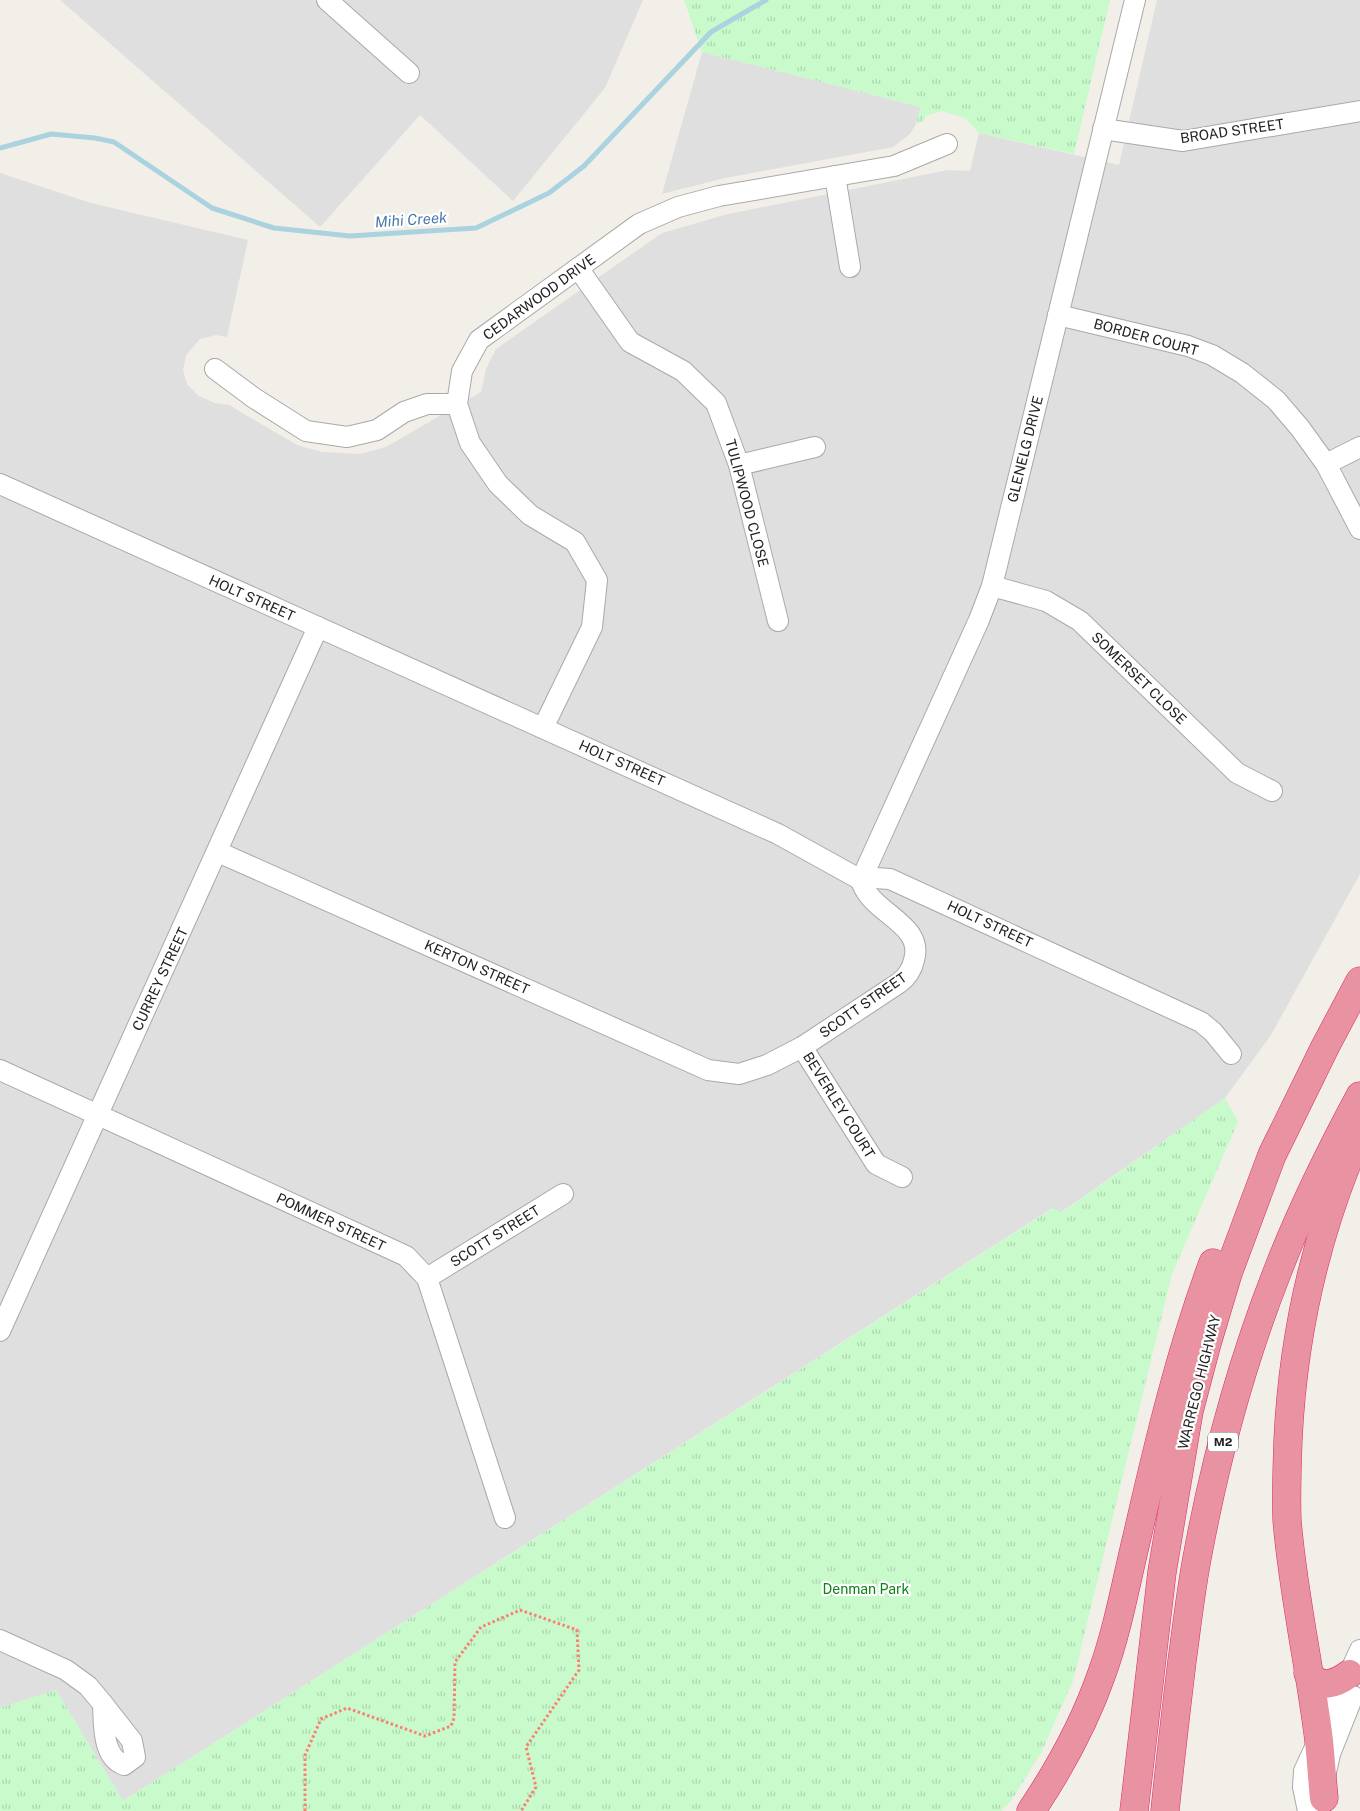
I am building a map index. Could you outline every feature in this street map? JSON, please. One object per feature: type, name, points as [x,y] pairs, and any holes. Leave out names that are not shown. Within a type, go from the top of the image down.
[{"type":"highway","name":"WARREGO HIGHWAY","points":[[1134,1811],[1162,1572],[1190,1411],[1207,1342],[1228,1273],[1272,1155],[1360,980]]},
{"type":"highway","name":"M2","points":[[1165,1811],[1197,1554],[1210,1492],[1230,1414],[1278,1270],[1331,1150],[1360,1096]]},
{"type":"highway","points":[[1031,1811],[1066,1756],[1089,1707],[1103,1671],[1122,1603],[1192,1320],[1216,1255],[1243,1187],[1269,1130],[1300,1097]]},
{"type":"highway","points":[[1319,1807],[1319,1741],[1294,1583],[1287,1519],[1289,1412],[1295,1358],[1305,1304],[1319,1247],[1336,1192],[1360,1132]]},
{"type":"highway","points":[[1308,1673],[1317,1681],[1332,1684],[1339,1682],[1356,1667]]},
{"type":"street","points":[[327,0],[409,73]]},
{"type":"street","name":"GLENELG DRIVE","points":[[861,880],[980,620],[992,586],[1134,0]]},
{"type":"street","name":"BROAD STREET","points":[[1103,129],[1182,141],[1360,111]]},
{"type":"street","name":"CEDARWOOD DRIVE","points":[[543,728],[592,627],[597,580],[575,542],[530,515],[498,484],[470,443],[457,404],[462,371],[479,340],[639,224],[678,207],[718,196],[894,166],[947,144]]},
{"type":"street","points":[[835,176],[850,267]]},
{"type":"street","name":"TULIPWOOD CLOSE","points":[[578,268],[630,342],[683,371],[716,403],[739,465],[778,621]]},
{"type":"street","name":"BORDER COURT","points":[[1058,315],[1188,346],[1212,355],[1242,373],[1276,400],[1300,428],[1326,464],[1360,529]]},
{"type":"street","points":[[215,369],[254,398],[306,431],[347,437],[377,430],[404,412],[427,404],[457,404]]},
{"type":"street","points":[[739,465],[815,447]]},
{"type":"street","points":[[1326,464],[1360,447]]},
{"type":"street","name":"HOLT STREET","points":[[0,484],[783,837],[861,880],[875,878],[890,879],[1194,1019],[1209,1028],[1231,1054]]},
{"type":"street","name":"SOMERSET CLOSE","points":[[992,586],[1046,601],[1080,621],[1237,773],[1272,791]]},
{"type":"street","name":"CURREY STREET","points":[[0,1331],[318,627]]},
{"type":"street","name":"KERTON STREET","points":[[218,852],[708,1070],[739,1074]]},
{"type":"street","name":"SCOTT STREET","points":[[739,1074],[767,1065],[802,1047],[905,978],[913,965],[916,955],[911,936],[898,920],[870,898],[864,890],[861,880]]},
{"type":"street","name":"BEVERLEY COURT","points":[[802,1047],[876,1164],[902,1177]]},
{"type":"street","name":"POMMER STREET","points":[[0,1070],[406,1256],[427,1278],[505,1518]]},
{"type":"street","name":"SCOTT STREET","points":[[427,1278],[563,1194]]},
{"type":"street","points":[[0,1640],[66,1670],[88,1686],[103,1704]]},
{"type":"street","points":[[1299,1811],[1304,1771],[1356,1667]]},
{"type":"street","points":[[1319,1807],[1328,1760],[1356,1667]]},
{"type":"street","points":[[1304,1771],[1303,1787],[1319,1807]]},
{"type":"path","points":[[305,1811],[305,1755],[321,1719],[346,1708],[425,1736],[451,1726],[454,1718],[455,1662],[482,1627],[520,1610],[577,1630],[579,1670],[526,1747],[536,1787],[521,1811]]},
{"type":"shaded area","points":[[60,0],[643,0],[605,88],[513,201],[420,115],[320,227]]},
{"type":"shaded area","points":[[1157,0],[1360,0],[1360,874],[1271,1035],[1225,1098],[1060,1213],[1054,1207],[123,1801],[56,1690],[0,1708],[0,173],[91,203],[248,240],[227,337],[216,335],[200,339],[186,355],[183,370],[187,384],[199,396],[215,403],[229,405],[297,445],[322,452],[360,454],[386,447],[481,392],[486,369],[496,349],[662,233],[728,214],[948,170],[970,171],[979,133],[1119,165]]},
{"type":"shaded area","points":[[702,52],[921,107],[916,124],[910,134],[893,147],[725,178],[662,194]]},
{"type":"green space","points":[[684,0],[1110,0],[1074,154],[979,133],[965,118],[941,111],[926,116],[922,122],[916,124],[921,107],[702,52]]},
{"type":"green space","name":"Denman Park","points":[[1225,1098],[1238,1122],[1172,1274],[1073,1681],[1042,1751],[1011,1801],[1001,1811],[0,1811],[0,1708],[56,1690],[123,1801],[1055,1207],[1061,1213]]},
{"type":"waterway","name":"Mihi Creek","points":[[0,148],[51,134],[95,138],[114,142],[212,208],[274,228],[350,236],[476,228],[549,193],[584,166],[711,32],[766,0]]}]
